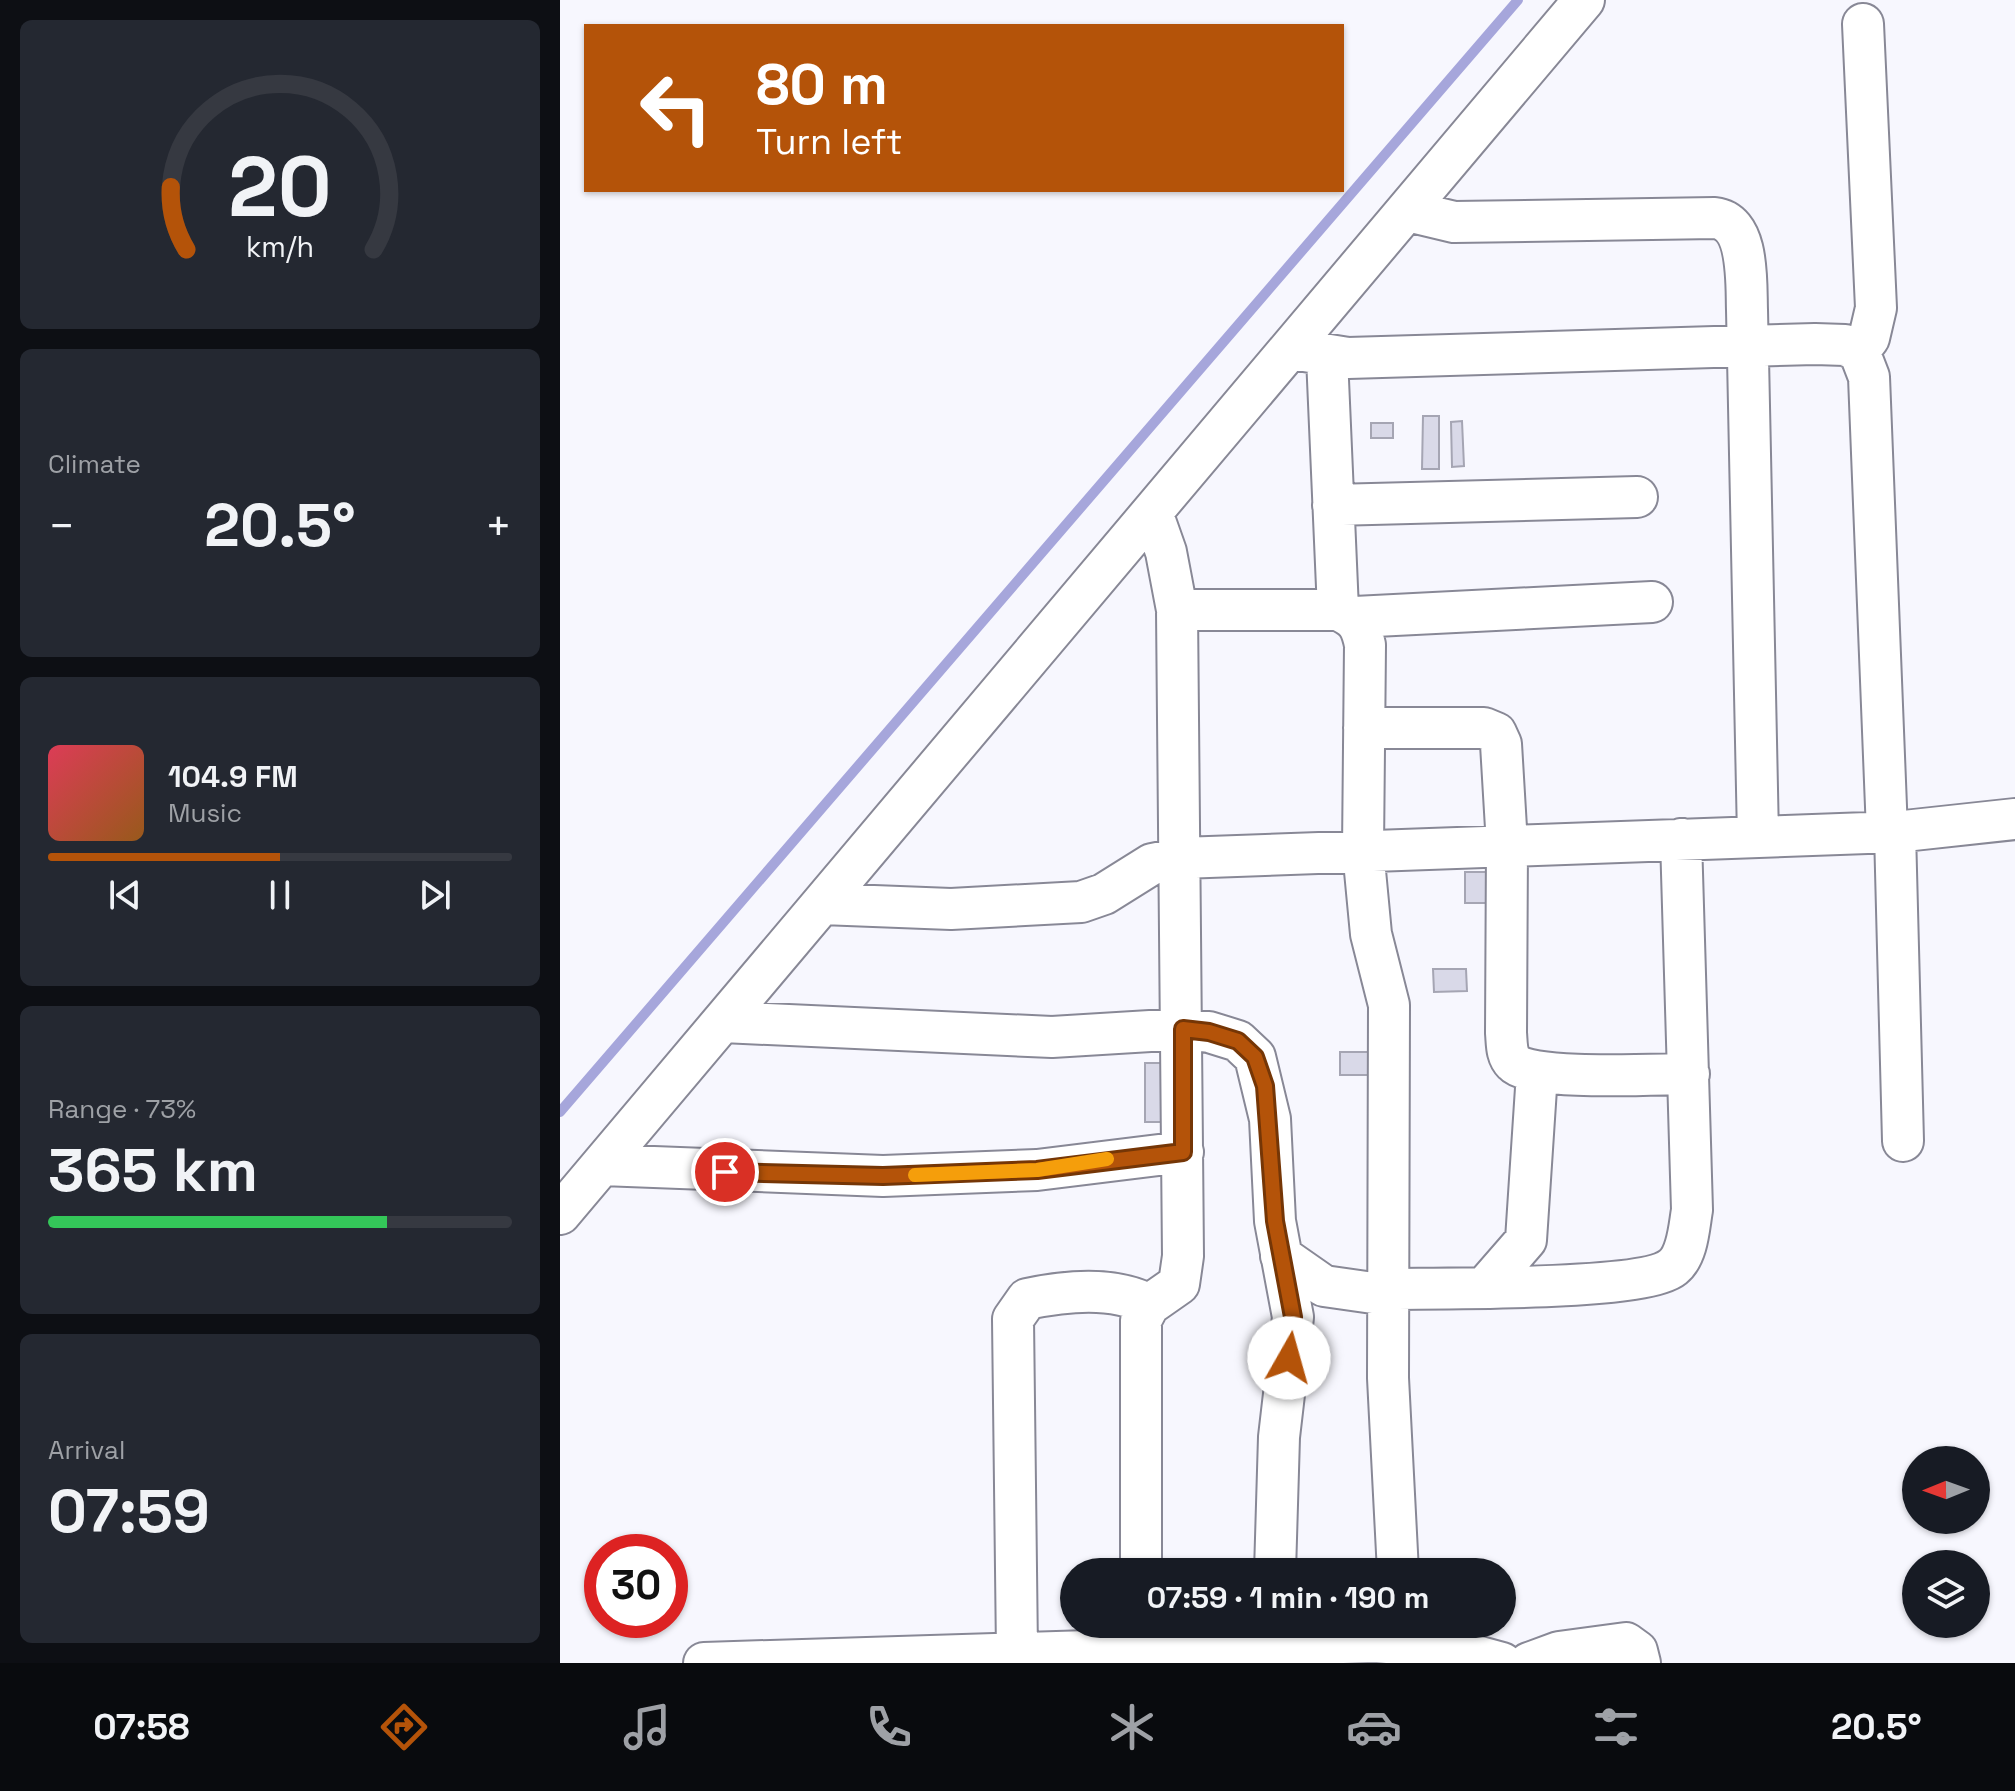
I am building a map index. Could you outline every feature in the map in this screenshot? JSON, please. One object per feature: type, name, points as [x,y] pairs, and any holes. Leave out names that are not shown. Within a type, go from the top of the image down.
[{"type":"street","points":[[560,1214],[1153,515],[1310,353],[1408,211],[1584,0]]},
{"type":"street","points":[[1859,351],[1869,338],[1876,308],[1863,24]]},
{"type":"street","points":[[1408,211],[1454,222],[1727,219],[1734,225],[1741,247],[1747,346],[1758,837]]},
{"type":"street","points":[[1310,353],[1815,344],[1845,345],[1859,351],[1869,377],[1903,1141]]},
{"type":"street","points":[[1310,353],[1347,614],[1365,645],[1363,850],[1371,934],[1389,1005],[1387,1292],[1397,1558]]},
{"type":"street","points":[[1333,505],[1637,497]]},
{"type":"street","points":[[1141,1558],[1140,1334],[1143,1313],[1149,1305],[1174,1289],[1182,1276],[1183,1029],[1177,610],[1166,552],[1153,515]]},
{"type":"street","points":[[1177,610],[1347,614],[1652,602]]},
{"type":"street","points":[[1364,728],[1484,728],[1496,733],[1504,756],[1507,1052],[1513,1063],[1537,1073],[1689,1074]]},
{"type":"street","points":[[822,904],[951,909],[1054,906],[1081,902],[1104,894],[1152,864],[1181,858],[1891,832],[2015,819]]},
{"type":"street","points":[[1281,1256],[1324,1286],[1387,1292],[1637,1279],[1675,1266],[1682,1254],[1692,1210],[1681,839]]},
{"type":"street","points":[[723,1022],[1052,1037],[1183,1029],[1209,1032],[1238,1041],[1255,1057],[1270,1119],[1275,1221],[1293,1317],[1279,1437],[1275,1558]]},
{"type":"street","points":[[1486,1286],[1526,1240],[1537,1073]]},
{"type":"street","points":[[602,1165],[883,1176],[1037,1170],[1183,1152]]},
{"type":"street","points":[[1017,1652],[1013,1319],[1027,1299],[1041,1296],[1115,1293],[1135,1297],[1149,1305]]},
{"type":"street","points":[[704,1663],[1017,1652],[1126,1638]]},
{"type":"street","points":[[1415,1638],[1502,1663]]},
{"type":"street","points":[[1529,1663],[1559,1652],[1626,1643],[1637,1651],[1640,1663]]},
{"type":"building","points":[[1423,416],[1439,416],[1439,469],[1422,469]]},
{"type":"building","points":[[1462,421],[1464,466],[1452,467],[1451,422]]},
{"type":"building","points":[[1371,423],[1393,423],[1393,438],[1371,438]]},
{"type":"building","points":[[1465,872],[1486,872],[1486,903],[1465,903]]},
{"type":"building","points":[[1433,969],[1466,969],[1467,991],[1434,992]]},
{"type":"building","points":[[1340,1052],[1386,1052],[1386,1075],[1340,1075]]},
{"type":"building","points":[[1145,1063],[1178,1063],[1178,1122],[1145,1122]]},
{"type":"waterway","points":[[560,1112],[1518,0]]},
{"type":"slow traffic","points":[[915,1175],[1073,1167],[1107,1159]]},
{"type":"route","points":[[725,1172],[883,1176],[1037,1170],[1183,1152],[1183,1029],[1209,1032],[1238,1041],[1255,1057],[1265,1086],[1270,1119],[1275,1221],[1293,1317],[1289,1358]]}]
